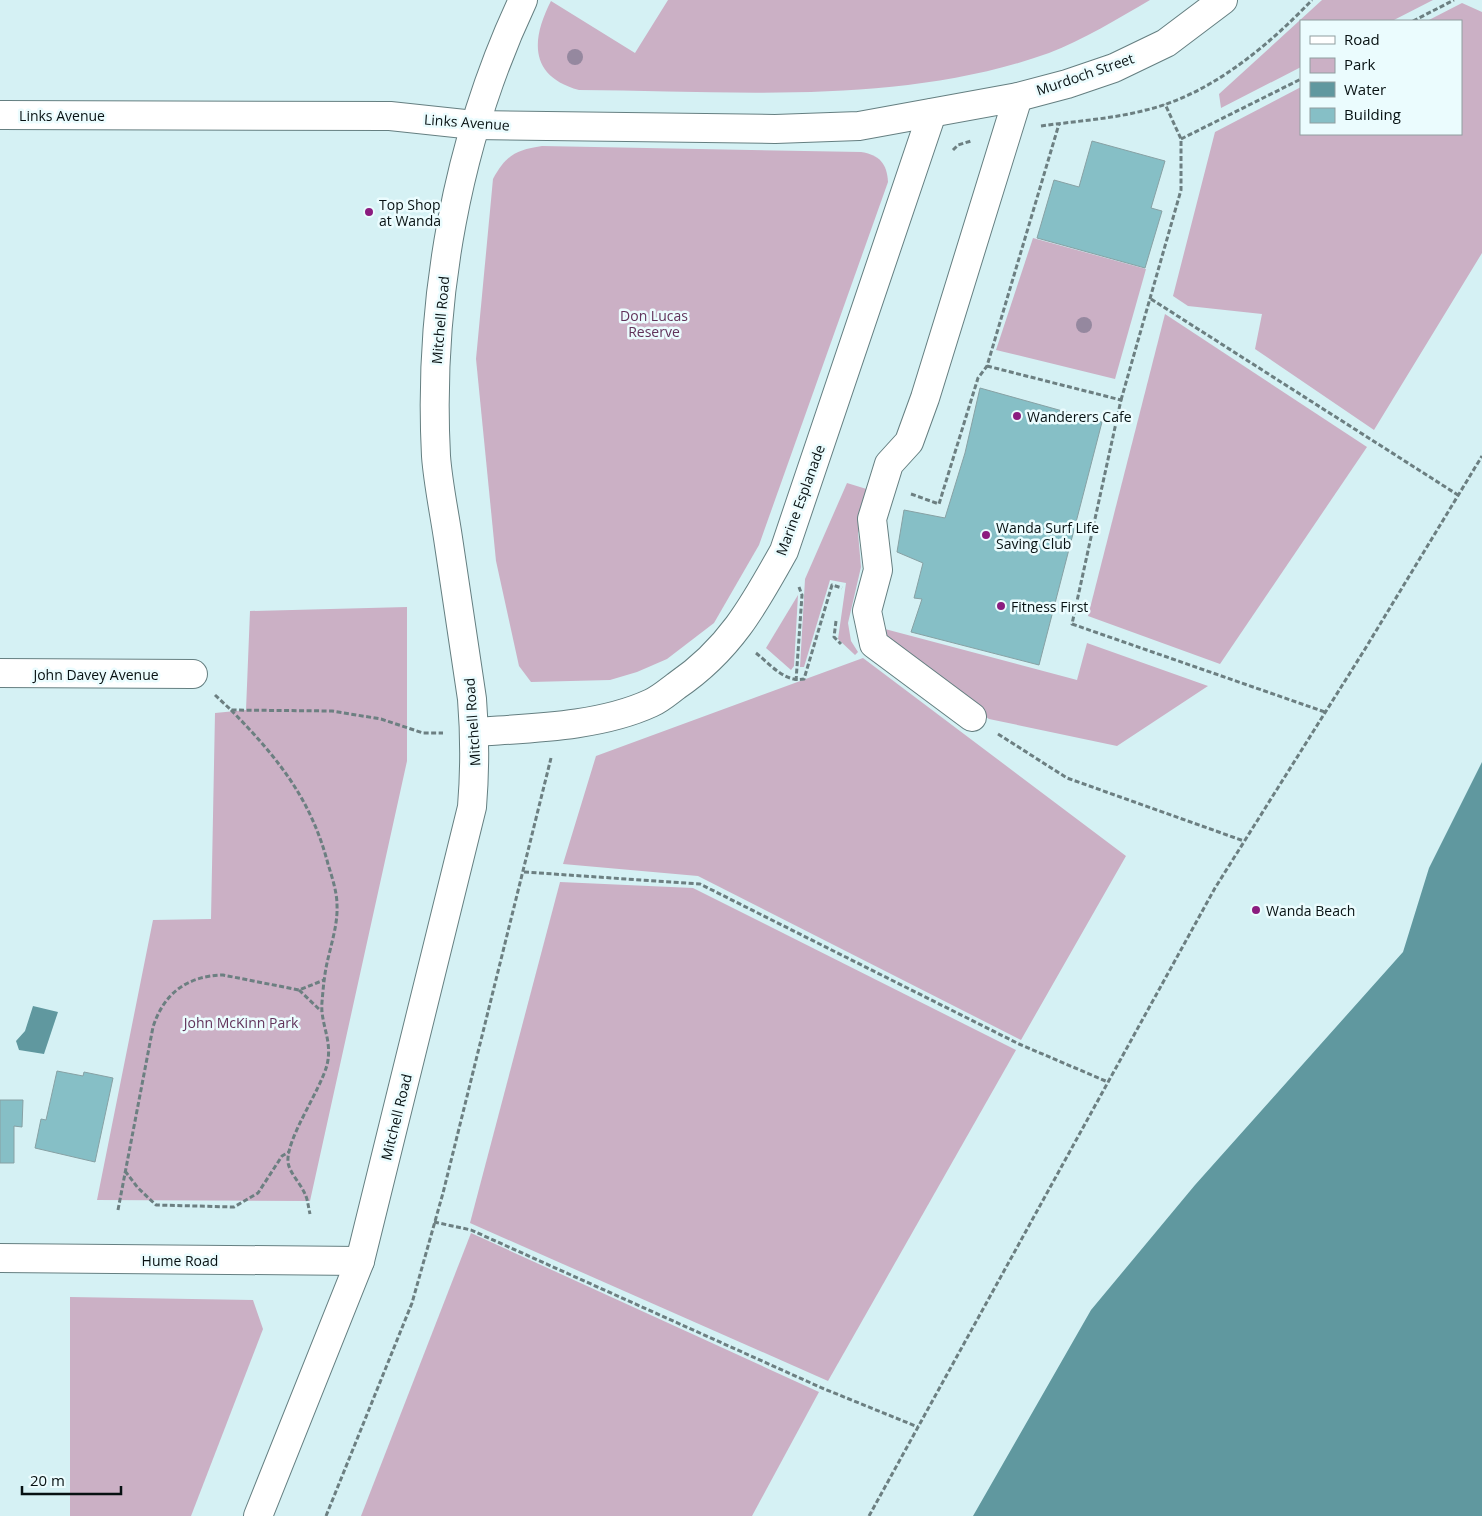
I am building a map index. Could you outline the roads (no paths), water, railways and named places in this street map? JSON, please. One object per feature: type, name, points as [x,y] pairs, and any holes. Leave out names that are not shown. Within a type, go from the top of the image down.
[{"type":"street","name":"Mitchell Road","points":[[258,1516],[360,1261],[464,842],[475,772],[475,732],[472,699],[436,457],[435,372],[442,285],[454,213],[474,125],[500,48],[523,0]]},
{"type":"street","name":"Murdoch Street","points":[[932,113],[1018,97],[1067,84],[1131,60],[1166,43],[1223,0]]},
{"type":"street","points":[[972,717],[874,644],[867,611],[878,570],[872,519],[889,464],[909,442],[1018,97]]},
{"type":"street","name":"Links Avenue","points":[[0,115],[390,116],[474,125],[775,129],[859,126],[932,113]]},
{"type":"street","name":"Marine Esplanade","points":[[475,732],[609,717],[652,703],[696,672],[727,643],[758,598],[784,552],[932,113]]},
{"type":"street","name":"John Davey Avenue","points":[[0,673],[193,674]]},
{"type":"street","name":"Hume Road","points":[[0,1258],[360,1261]]},
{"type":"water","points":[[1482,762],[1482,1516],[973,1516],[1091,1310],[1195,1185],[1403,952],[1429,868]]},
{"type":"water","points":[[33,1006],[58,1012],[44,1054],[19,1050],[16,1041],[25,1031]]},
{"type":"place","name":"Top Shop at Wanda","points":[[369,212]]},
{"type":"place","name":"Wanderers Cafe","points":[[1017,416]]},
{"type":"place","name":"Wanda Surf Life Saving Club","points":[[986,535]]},
{"type":"place","name":"Fitness First","points":[[1001,606]]},
{"type":"place","name":"Wanda Beach","points":[[1256,910]]},
{"type":"park label","name":"Don Lucas Reserve","points":[[654,324]]},
{"type":"park label","name":"John McKinn Park","points":[[241,1022]]}]
